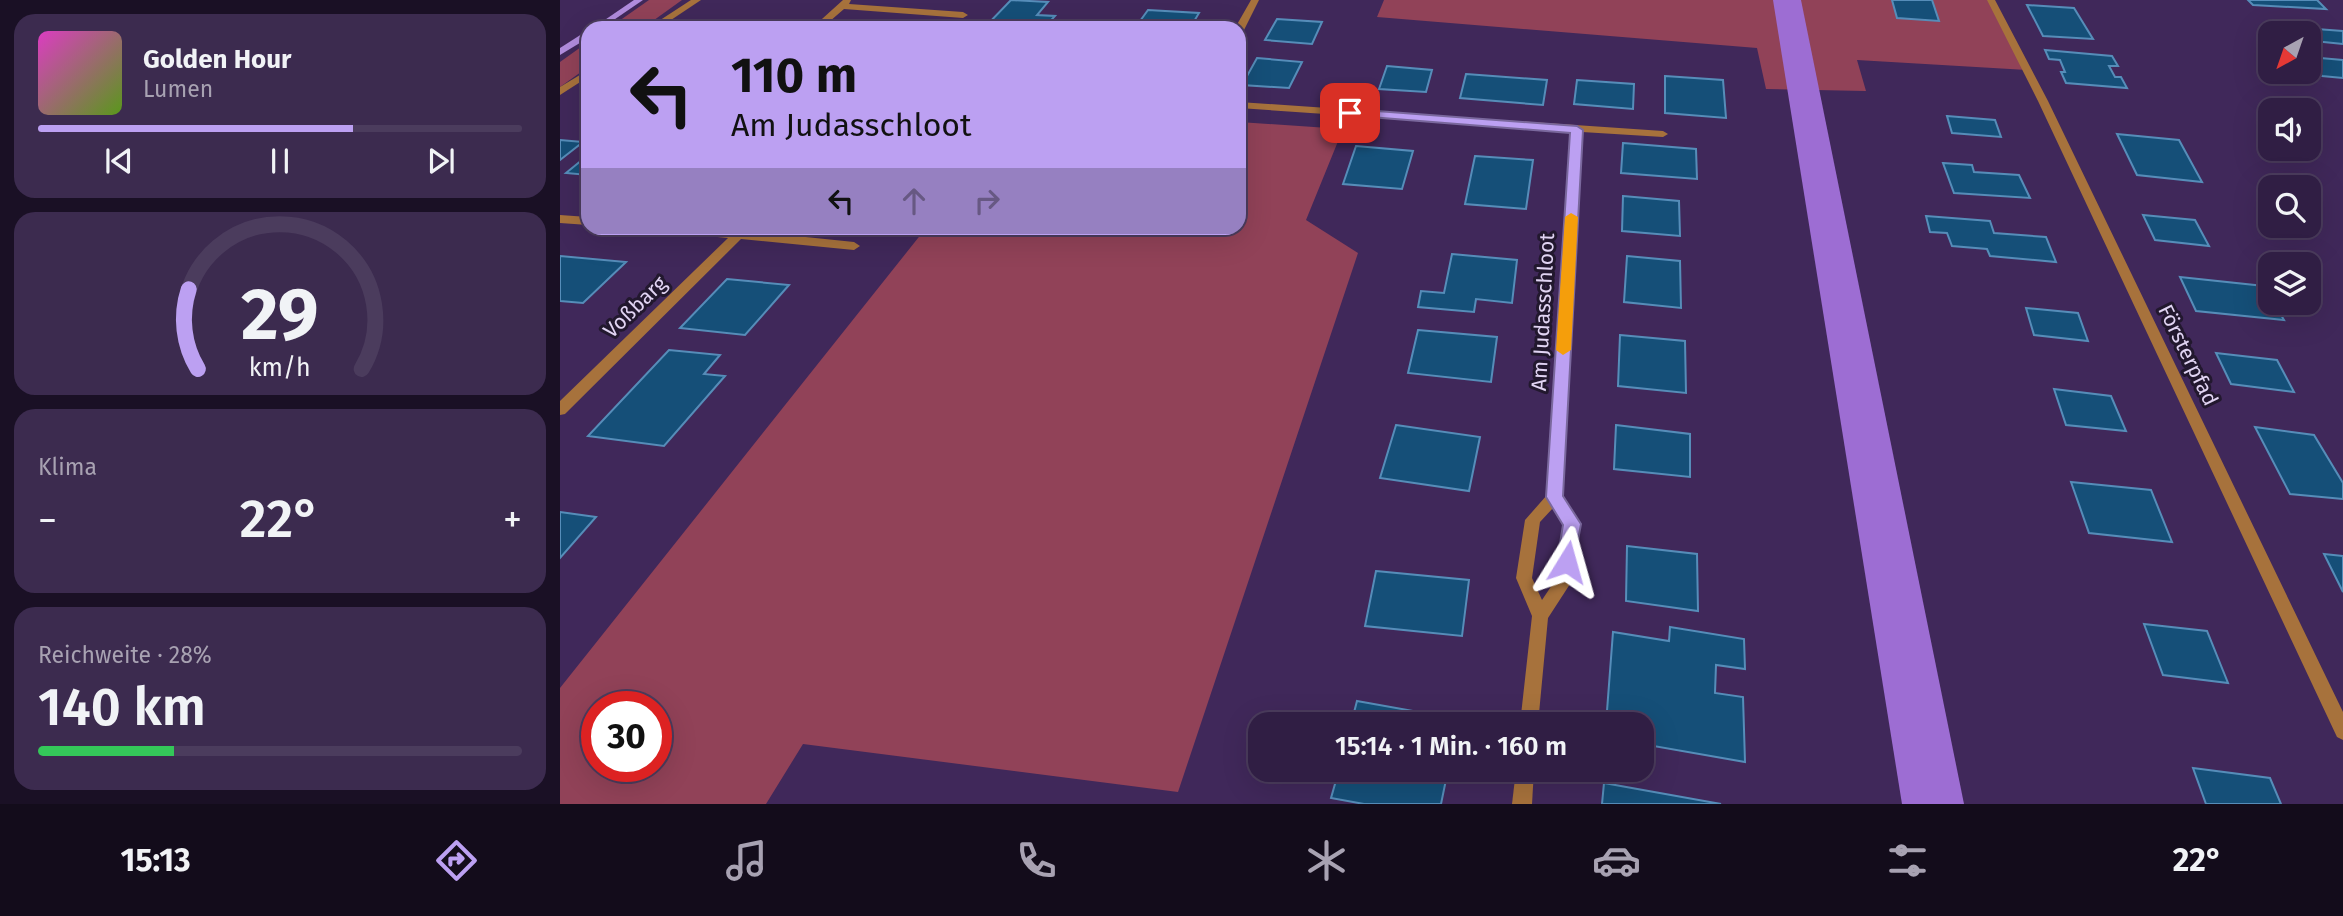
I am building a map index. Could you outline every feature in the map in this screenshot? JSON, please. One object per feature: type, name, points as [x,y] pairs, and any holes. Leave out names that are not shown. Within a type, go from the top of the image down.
[{"type":"street","points":[[664,21],[697,0]]},
{"type":"street","points":[[1244,21],[1255,0]]},
{"type":"street","name":"Försterpfad","points":[[1991,0],[2043,101],[2343,731]]},
{"type":"street","points":[[825,21],[845,3],[963,15]]},
{"type":"street","points":[[560,92],[581,78]]},
{"type":"street","points":[[1246,106],[1664,134]]},
{"type":"street","name":"Am Judasschloot","points":[[1554,497],[1577,130]]},
{"type":"street","points":[[560,219],[581,220]]},
{"type":"street","name":"Voßbarg","points":[[560,410],[738,235]]},
{"type":"street","points":[[749,235],[854,246]]},
{"type":"street","points":[[1531,712],[1540,616],[1524,578],[1533,520],[1554,497],[1572,524],[1564,581],[1540,616]]},
{"type":"street","points":[[1522,804],[1524,782]]},
{"type":"shaded area","points":[[649,0],[682,0],[653,21],[619,21]]},
{"type":"shaded area","points":[[1384,0],[1991,0],[2027,70],[1857,60],[1866,91],[1766,89],[1757,48],[1377,17]]},
{"type":"shaded area","points":[[581,47],[581,72],[560,87],[560,62]]},
{"type":"shaded area","points":[[1246,122],[1343,129],[1306,220],[1358,253],[1178,792],[803,744],[766,804],[560,804],[560,688],[920,235],[1246,235]]},
{"type":"building","points":[[1011,0],[1048,2],[1037,15],[1055,16],[1050,21],[991,21]]},
{"type":"building","points":[[1892,0],[1932,0],[1939,21],[1897,18]]},
{"type":"building","points":[[2248,0],[2317,0],[2326,9],[2253,5]]},
{"type":"building","points":[[2027,5],[2074,8],[2093,39],[2043,36]]},
{"type":"building","points":[[1148,10],[1199,13],[1194,21],[1140,21]]},
{"type":"building","points":[[1277,19],[1322,22],[1312,44],[1265,40]]},
{"type":"building","points":[[2321,29],[2343,31],[2343,44],[2321,42]]},
{"type":"building","points":[[2045,50],[2112,56],[2118,66],[2109,66],[2115,77],[2121,77],[2127,88],[2066,83],[2060,60],[2049,59]]},
{"type":"building","points":[[1257,58],[1302,62],[1289,88],[1246,85],[1246,78]]},
{"type":"building","points":[[2321,58],[2343,60],[2343,78],[2322,76]]},
{"type":"building","points":[[1387,66],[1432,70],[1426,92],[1379,89]]},
{"type":"building","points":[[1466,74],[1547,80],[1543,105],[1460,98]]},
{"type":"building","points":[[1665,76],[1723,80],[1726,118],[1665,113]]},
{"type":"building","points":[[1577,80],[1634,84],[1633,109],[1574,104]]},
{"type":"building","points":[[1947,116],[1995,120],[2001,137],[1952,133]]},
{"type":"building","points":[[2117,134],[2179,140],[2202,182],[2137,175]]},
{"type":"building","points":[[560,140],[581,142],[581,144],[560,160]]},
{"type":"building","points":[[1623,143],[1696,149],[1697,179],[1621,173]]},
{"type":"building","points":[[1356,146],[1413,151],[1402,189],[1343,184]]},
{"type":"building","points":[[1475,156],[1533,160],[1526,209],[1465,204]]},
{"type":"building","points":[[581,161],[581,174],[566,173]]},
{"type":"building","points":[[1943,163],[1972,165],[1974,172],[2019,175],[2030,198],[1954,193]]},
{"type":"building","points":[[1623,196],[1679,201],[1680,236],[1622,231]]},
{"type":"building","points":[[2143,215],[2195,220],[2209,246],[2155,240]]},
{"type":"building","points":[[1926,216],[1990,221],[1994,233],[2046,237],[2056,262],[1990,256],[1987,249],[1952,246],[1947,233],[1930,232]]},
{"type":"building","points":[[1452,254],[1517,260],[1512,303],[1476,299],[1474,312],[1418,307],[1421,291],[1444,293]]},
{"type":"building","points":[[560,256],[626,262],[583,303],[560,301]]},
{"type":"building","points":[[1627,256],[1680,261],[1681,308],[1624,302]]},
{"type":"building","points":[[2180,277],[2258,285],[2258,315],[2281,315],[2284,320],[2196,311]]},
{"type":"building","points":[[727,279],[789,285],[745,335],[680,328]]},
{"type":"building","points":[[2026,308],[2078,313],[2088,341],[2034,335]]},
{"type":"building","points":[[1418,330],[1497,337],[1491,382],[1408,373]]},
{"type":"building","points":[[1620,335],[1685,341],[1686,393],[1618,386]]},
{"type":"building","points":[[669,350],[720,355],[704,374],[725,376],[664,446],[588,436]]},
{"type":"building","points":[[2216,353],[2277,360],[2294,392],[2231,384]]},
{"type":"building","points":[[2054,389],[2111,396],[2126,431],[2066,425]]},
{"type":"building","points":[[1396,425],[1480,437],[1469,491],[1380,478]]},
{"type":"building","points":[[1616,425],[1690,434],[1690,477],[1614,469]]},
{"type":"building","points":[[2255,427],[2314,435],[2343,483],[2343,499],[2290,494]]},
{"type":"building","points":[[2071,482],[2151,490],[2172,542],[2089,533]]},
{"type":"building","points":[[560,512],[596,517],[560,558]]},
{"type":"building","points":[[1627,546],[1697,554],[1698,611],[1626,601]]},
{"type":"building","points":[[2324,554],[2343,556],[2343,592]]},
{"type":"building","points":[[1376,571],[1469,580],[1462,636],[1365,626]]},
{"type":"building","points":[[2144,624],[2207,631],[2228,683],[2163,675]]},
{"type":"building","points":[[1670,627],[1744,639],[1745,669],[1716,665],[1715,693],[1743,697],[1745,762],[1654,746],[1654,712],[1607,712],[1613,632],[1669,641]]},
{"type":"building","points":[[1357,701],[1419,712],[1354,712]]},
{"type":"building","points":[[2193,768],[2270,778],[2281,804],[2206,804]]},
{"type":"building","points":[[1336,782],[1446,782],[1441,804],[1364,804],[1331,798]]},
{"type":"building","points":[[1604,783],[1721,804],[1602,804]]},
{"type":"waterway","points":[[608,21],[639,0]]},
{"type":"waterway","points":[[1787,0],[1933,804]]},
{"type":"waterway","points":[[560,52],[581,38]]},
{"type":"slow traffic","points":[[1563,350],[1571,217]]},
{"type":"route","points":[[1350,113],[1577,130],[1554,497],[1572,524],[1567,562]]}]
